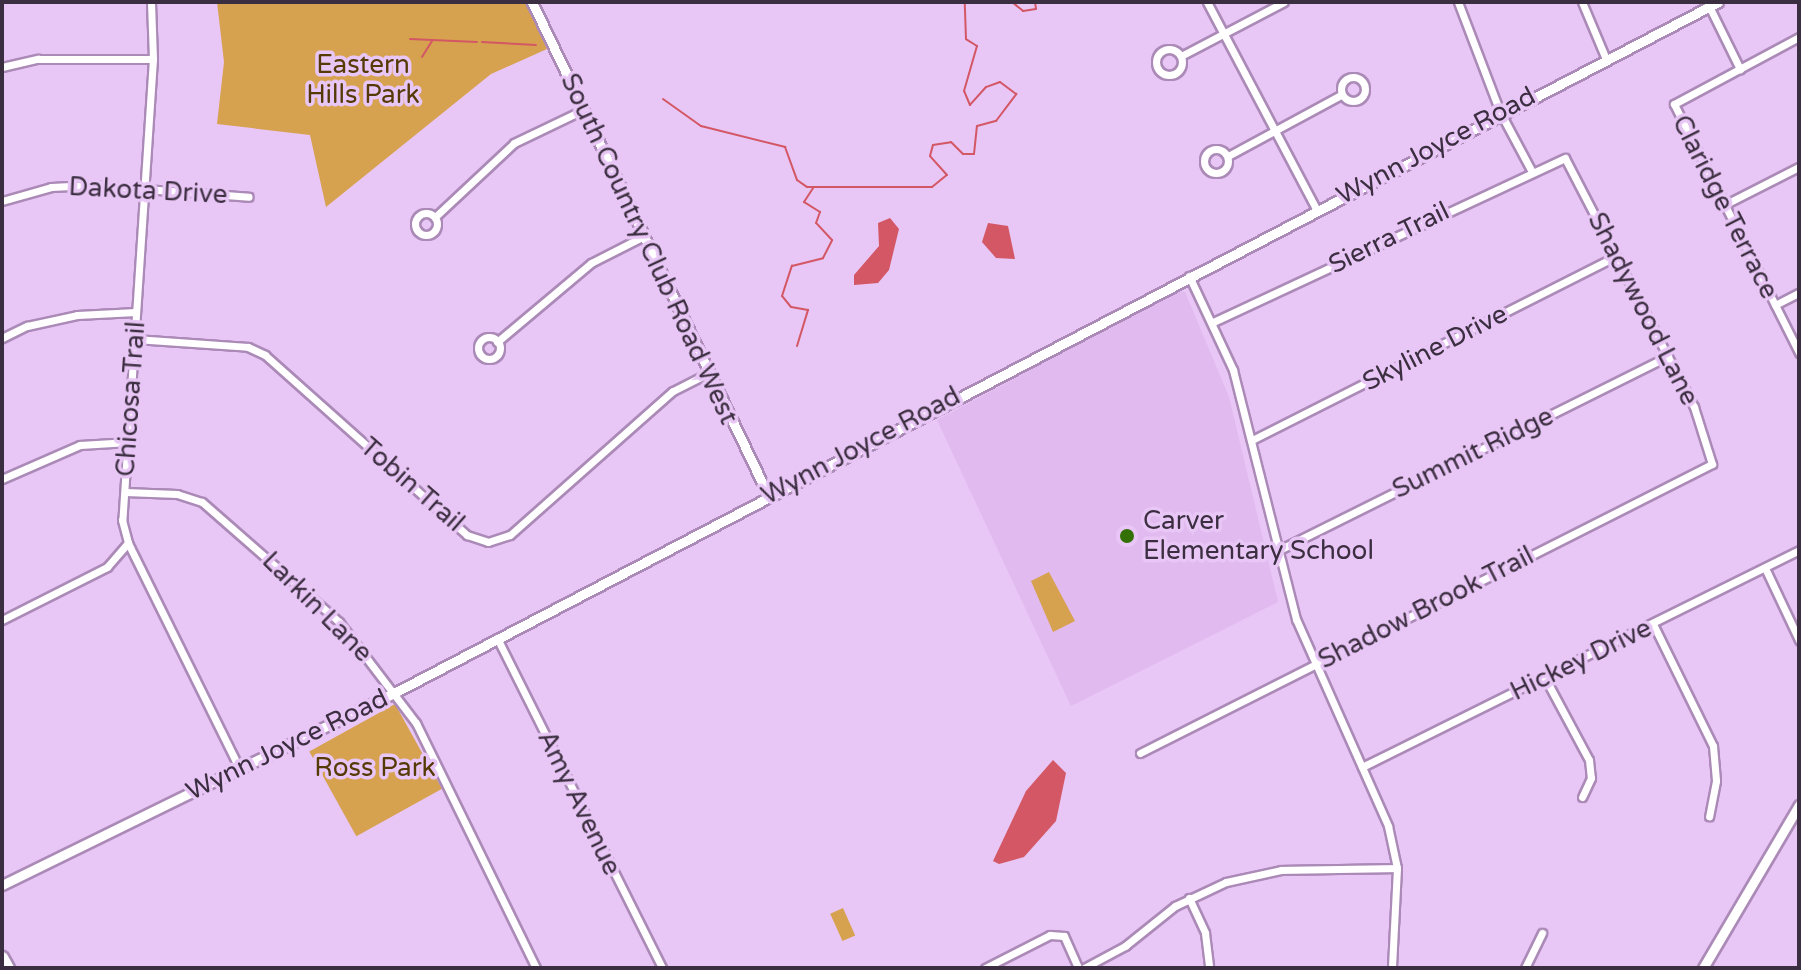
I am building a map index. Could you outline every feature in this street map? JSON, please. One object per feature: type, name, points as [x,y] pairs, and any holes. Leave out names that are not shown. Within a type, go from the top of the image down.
[{"type":"main road","points":[[2,957],[8,968]]},
{"type":"street","name":"Chicosa Trail","points":[[151,2],[153,59],[122,520],[128,543],[239,768]]},
{"type":"street","name":"South Country Club Road West","points":[[532,2],[768,495]]},
{"type":"street","points":[[1207,2],[1316,209]]},
{"type":"street","points":[[1181,56],[1284,2]]},
{"type":"street","points":[[1458,2],[1500,112],[1531,170]]},
{"type":"street","points":[[1582,2],[1606,59]]},
{"type":"street","points":[[1711,4],[1740,69],[1799,37]]},
{"type":"street","name":"Wynn Joyce Road","points":[[2,885],[396,692],[1711,4]]},
{"type":"street","points":[[2,67],[38,59],[153,59]]},
{"type":"street","name":"Claridge Terrace","points":[[1740,69],[1674,104],[1799,353]]},
{"type":"street","points":[[1228,156],[1341,95]]},
{"type":"street","points":[[435,217],[514,143],[583,110]]},
{"type":"street","name":"Sierra Trail","points":[[1214,322],[1531,170],[1565,158]]},
{"type":"street","name":"Shadywood Lane","points":[[1565,158],[1694,407],[1712,464]]},
{"type":"street","points":[[1724,205],[1799,167]]},
{"type":"street","name":"Dakota Drive","points":[[2,201],[51,187],[144,189],[249,197]]},
{"type":"street","points":[[497,342],[591,263],[642,237]]},
{"type":"street","name":"Skyline Drive","points":[[1254,439],[1615,257]]},
{"type":"street","points":[[1188,275],[1214,322],[1254,439],[1277,551],[1313,665],[1388,826],[1397,868],[1392,968]]},
{"type":"street","points":[[1775,305],[1799,293]]},
{"type":"street","points":[[2,338],[27,326],[77,315],[136,312]]},
{"type":"street","name":"Tobin Trail","points":[[135,339],[248,347],[265,355],[467,535],[488,542],[510,535],[673,391],[708,373]]},
{"type":"street","name":"Summit Ridge","points":[[1277,551],[1668,356]]},
{"type":"street","points":[[2,479],[80,445],[129,442]]},
{"type":"street","name":"Shadow Brook Trail","points":[[1140,753],[1712,464]]},
{"type":"street","name":"Larkin Lane","points":[[125,492],[177,494],[202,502],[330,613],[396,692],[536,968]]},
{"type":"street","points":[[2,620],[107,567],[128,543]]},
{"type":"street","name":"Hickey Drive","points":[[1362,767],[1799,550]]},
{"type":"street","points":[[1765,568],[1799,640]]},
{"type":"street","points":[[1653,624],[1713,746],[1716,781],[1709,816]]},
{"type":"street","name":"Amy Avenue","points":[[497,638],[662,968]]},
{"type":"street","points":[[1545,678],[1589,760],[1591,778],[1582,797]]},
{"type":"street","points":[[1703,968],[1799,805]]},
{"type":"street","points":[[985,968],[1057,936],[1064,936],[1081,968],[1125,946],[1189,898],[1261,873],[1397,868]]},
{"type":"street","points":[[1189,898],[1205,933],[1209,968]]},
{"type":"street","points":[[1525,968],[1542,933]]},
{"type":"shaded area","points":[[890,218],[899,229],[889,270],[878,283],[854,285],[854,275],[879,246],[878,223]]},
{"type":"shaded area","points":[[988,223],[1008,226],[1015,259],[996,258],[982,242]]},
{"type":"shaded area","name":"Carver Elementary School","points":[[1178,291],[1185,292],[1229,397],[1278,602],[1071,706],[937,420]]},
{"type":"shaded area","points":[[1053,760],[1066,773],[1056,821],[1024,857],[999,864],[993,861],[1026,791]]},
{"type":"green space","name":"Eastern Hills Park","points":[[217,2],[525,2],[547,49],[491,74],[326,207],[310,135],[217,124],[224,62]]},
{"type":"green space","points":[[1049,572],[1075,621],[1053,632],[1031,581]]},
{"type":"green space","name":"Ross Park","points":[[395,704],[442,789],[356,836],[309,752]]},
{"type":"green space","points":[[843,908],[855,935],[842,941],[830,914]]},
{"type":"waterway","points":[[663,99],[701,126],[785,147],[797,180],[807,187],[932,187],[947,175],[930,156],[933,145],[951,142],[963,154],[974,154],[977,126],[996,121],[1016,94],[1000,82],[986,87],[970,105],[964,91],[977,46],[966,39],[965,2]]},
{"type":"waterway","points":[[1012,2],[1023,11],[1036,9],[1035,2]]},
{"type":"waterway","points":[[410,39],[477,42]]},
{"type":"waterway","points":[[422,57],[432,41]]},
{"type":"waterway","points":[[482,42],[536,45]]},
{"type":"waterway","points":[[797,346],[808,310],[791,307],[782,296],[792,266],[823,258],[832,240],[816,223],[820,212],[804,202],[813,188]]},
{"type":"place","name":"Carver Elementary School","points":[[1127,536]]}]
